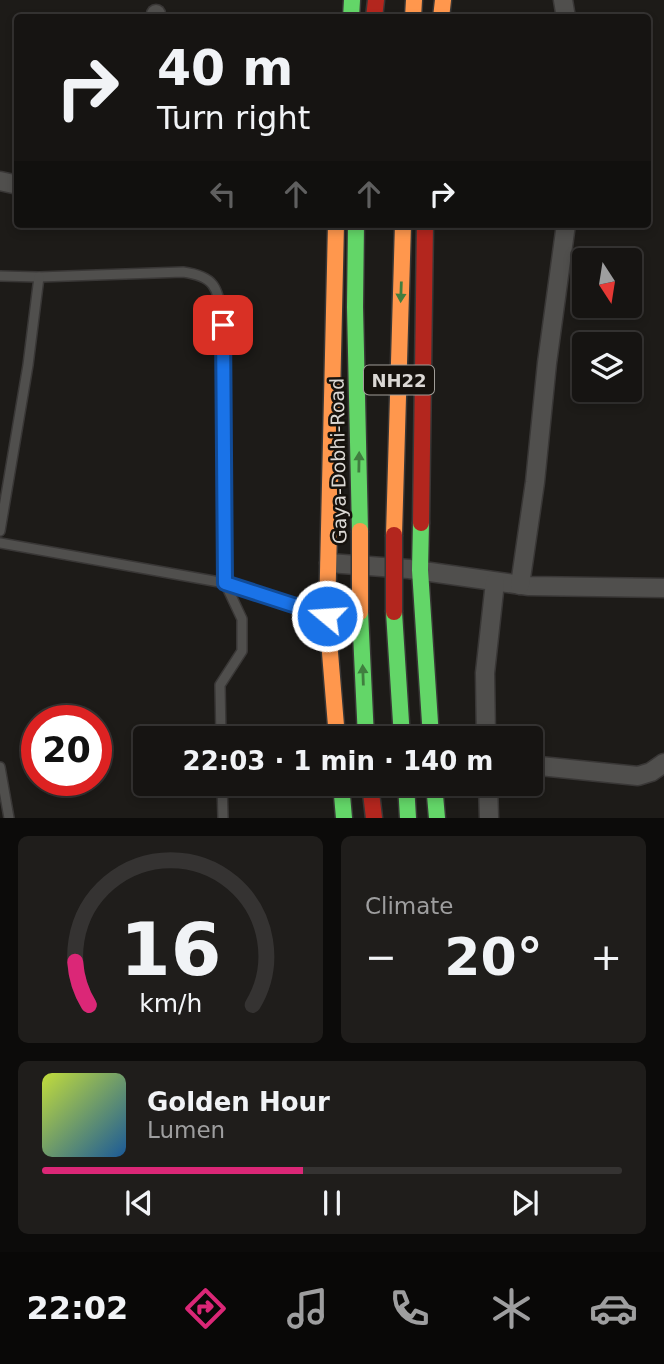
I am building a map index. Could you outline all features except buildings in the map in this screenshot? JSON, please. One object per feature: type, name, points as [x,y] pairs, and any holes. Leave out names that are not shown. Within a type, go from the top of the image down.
[{"type":"main road","points":[[334,228],[327,616],[336,726]]},
{"type":"main road","name":"Gaya-Dobhi-Road","points":[[356,228],[360,612],[365,726]]},
{"type":"main road","name":"NH22","points":[[401,726],[394,612],[394,536],[404,228]]},
{"type":"main road","points":[[425,228],[420,570],[430,726]]},
{"type":"main road","points":[[342,796],[344,818]]},
{"type":"main road","points":[[371,796],[374,818]]},
{"type":"main road","points":[[407,796],[408,818]]},
{"type":"main road","points":[[435,796],[437,818]]},
{"type":"street","points":[[520,586],[565,228]]},
{"type":"street","points":[[328,563],[420,570],[520,586],[664,588]]},
{"type":"street","points":[[486,726],[485,673],[495,582]]},
{"type":"street","points":[[543,766],[638,776],[651,772],[664,763]]},
{"type":"street","points":[[488,796],[489,818]]},
{"type":"lane","points":[[0,276],[183,272],[201,274],[212,282],[223,325],[225,583],[242,619],[242,651],[220,685],[221,726]]},
{"type":"lane","points":[[0,531],[28,365],[39,277]]},
{"type":"lane","points":[[0,543],[225,583],[327,616]]},
{"type":"lane","points":[[0,767],[9,818]]},
{"type":"lane","points":[[222,796],[223,818]]},
{"type":"traffic: fast","points":[[351,14],[352,0]]},
{"type":"traffic: fast","points":[[356,228],[360,531]]},
{"type":"traffic: fast","points":[[421,523],[420,570],[430,726]]},
{"type":"traffic: fast","points":[[360,612],[365,726]]},
{"type":"traffic: fast","points":[[394,612],[401,726]]},
{"type":"traffic: fast","points":[[342,796],[344,818]]},
{"type":"traffic: fast","points":[[407,796],[408,818]]},
{"type":"traffic: fast","points":[[435,796],[437,818]]},
{"type":"traffic: slow","points":[[413,14],[414,0]]},
{"type":"traffic: slow","points":[[441,14],[443,0]]},
{"type":"traffic: slow","points":[[336,228],[327,616],[336,726]]},
{"type":"traffic: slow","points":[[394,535],[403,228]]},
{"type":"traffic: slow","points":[[360,531],[360,612]]},
{"type":"traffic: jam","points":[[374,14],[376,0]]},
{"type":"traffic: jam","points":[[421,523],[425,228]]},
{"type":"traffic: jam","points":[[394,535],[394,612]]},
{"type":"traffic: jam","points":[[371,796],[374,818]]},
{"type":"route","points":[[223,325],[225,583],[327,616]]}]
